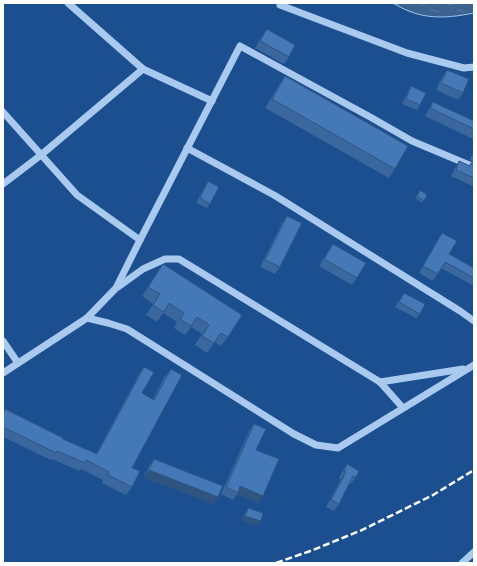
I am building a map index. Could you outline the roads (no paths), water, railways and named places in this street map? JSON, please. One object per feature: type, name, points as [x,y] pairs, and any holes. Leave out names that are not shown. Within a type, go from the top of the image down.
[{"type":"street","points":[[68,3],[143,69],[212,100]]},
{"type":"street","points":[[280,6],[407,53],[464,68],[474,68]]},
{"type":"street","points":[[116,288],[240,46],[412,141],[474,167]]},
{"type":"street","points":[[464,68],[474,74]]},
{"type":"street","points":[[3,184],[41,155],[143,69]]},
{"type":"street","points":[[3,112],[77,195],[140,240]]},
{"type":"street","points":[[187,148],[274,195],[474,321]]},
{"type":"street","points":[[3,373],[87,318],[116,288],[143,269],[165,259],[179,259],[380,382],[403,408]]},
{"type":"street","points":[[87,318],[127,328],[294,434],[316,445],[338,448],[471,367]]},
{"type":"street","points":[[3,341],[18,363]]},
{"type":"street","points":[[380,382],[471,367]]},
{"type":"street","points":[[462,563],[474,552]]},
{"type":"water","points":[[393,3],[474,3],[474,13],[432,17],[413,13]]},
{"type":"railway","points":[[276,563],[362,530],[433,495],[474,470]]}]
